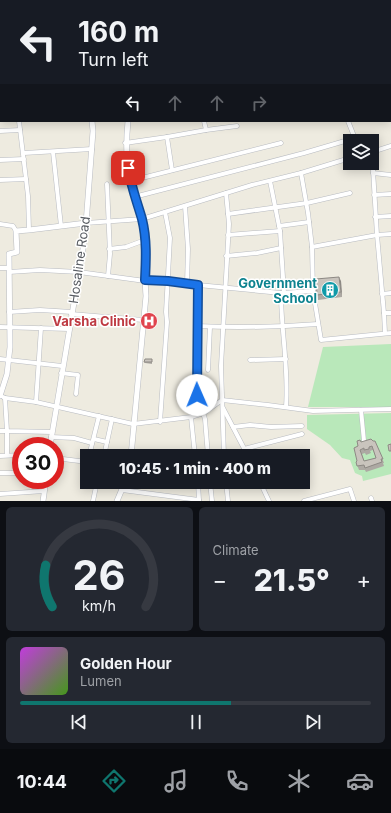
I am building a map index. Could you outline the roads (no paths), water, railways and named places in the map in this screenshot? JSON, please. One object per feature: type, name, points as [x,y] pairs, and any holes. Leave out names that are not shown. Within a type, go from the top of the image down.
[{"type":"street","points":[[19,122],[24,153],[29,230]]},
{"type":"street","name":"Hosaline Road","points":[[51,435],[86,223],[92,149],[92,122]]},
{"type":"street","points":[[128,122],[126,143],[130,181],[142,219],[146,258],[146,296],[131,449]]},
{"type":"street","points":[[204,122],[206,130]]},
{"type":"street","points":[[348,122],[353,134]]},
{"type":"street","points":[[126,143],[237,126]]},
{"type":"street","points":[[0,131],[20,130]]},
{"type":"street","points":[[167,137],[172,170]]},
{"type":"street","points":[[134,197],[343,143]]},
{"type":"street","points":[[130,181],[281,144]]},
{"type":"street","points":[[379,150],[391,146]]},
{"type":"street","points":[[24,153],[92,149]]},
{"type":"street","points":[[53,152],[61,226]]},
{"type":"street","points":[[0,160],[24,159]]},
{"type":"street","points":[[16,231],[86,223],[142,219],[270,180],[301,173],[343,160]]},
{"type":"street","points":[[373,170],[385,333]]},
{"type":"street","points":[[301,173],[307,203],[312,247],[313,291],[321,340],[391,333]]},
{"type":"street","points":[[373,173],[391,175]]},
{"type":"street","points":[[0,180],[26,179]]},
{"type":"street","points":[[270,180],[276,208],[281,248],[283,326],[288,387],[286,407]]},
{"type":"street","points":[[107,184],[109,249],[108,276]]},
{"type":"street","points":[[223,449],[221,366],[224,287],[228,235],[226,193]]},
{"type":"street","points":[[228,214],[307,203],[350,193]]},
{"type":"street","points":[[374,195],[391,194]]},
{"type":"street","points":[[185,206],[188,249],[187,284]]},
{"type":"street","points":[[160,422],[167,322],[170,238],[166,212]]},
{"type":"street","points":[[376,217],[391,216]]},
{"type":"street","points":[[228,235],[279,229],[309,222]]},
{"type":"street","points":[[0,224],[13,226],[16,231],[17,252],[9,254],[10,347],[7,374],[2,396],[7,455]]},
{"type":"street","points":[[312,247],[377,235],[391,234]]},
{"type":"street","points":[[109,249],[126,247],[145,240]]},
{"type":"street","points":[[226,256],[256,253],[281,248]]},
{"type":"street","points":[[0,268],[9,270],[79,272],[283,293],[313,291]]},
{"type":"street","points":[[198,285],[197,395],[204,413],[207,449]]},
{"type":"street","points":[[382,294],[391,293]]},
{"type":"street","points":[[10,312],[40,310],[143,320]]},
{"type":"street","points":[[384,313],[391,313]]},
{"type":"street","points":[[197,326],[223,328],[318,324]]},
{"type":"street","points":[[0,327],[69,329]]},
{"type":"street","points":[[208,370],[210,327]]},
{"type":"street","points":[[36,402],[41,328]]},
{"type":"street","points":[[0,359],[62,366]]},
{"type":"street","points":[[250,360],[286,359]]},
{"type":"street","points":[[61,372],[78,376],[76,394]]},
{"type":"street","points":[[2,396],[36,402],[133,424],[160,422],[191,417],[204,413],[222,400],[313,411],[391,410]]},
{"type":"street","points":[[223,407],[244,449],[302,434]]},
{"type":"street","points":[[360,410],[364,441]]},
{"type":"street","points":[[91,449],[99,416]]},
{"type":"street","points":[[191,417],[194,449]]},
{"type":"street","points":[[106,449],[112,419]]},
{"type":"street","points":[[233,427],[250,425],[271,427],[302,426]]},
{"type":"street","points":[[0,432],[6,431],[51,435],[107,442]]},
{"type":"street","points":[[0,456],[12,455]]},
{"type":"street","points":[[64,459],[80,461]]},
{"type":"street","points":[[0,473],[12,473]]},
{"type":"street","points":[[93,501],[96,489]]},
{"type":"street","points":[[117,501],[122,490],[199,500],[198,489]]},
{"type":"street","points":[[211,489],[212,501]]},
{"type":"street","points":[[227,489],[228,501]]},
{"type":"street","points":[[263,489],[269,501]]},
{"type":"street","points":[[304,501],[350,489],[354,501]]},
{"type":"street","points":[[0,494],[44,491],[43,501]]},
{"type":"street","points":[[326,495],[327,501]]},
{"type":"place","name":"Government School","points":[[330,290]]},
{"type":"place","name":"Varsha Clinic","points":[[149,321]]}]
